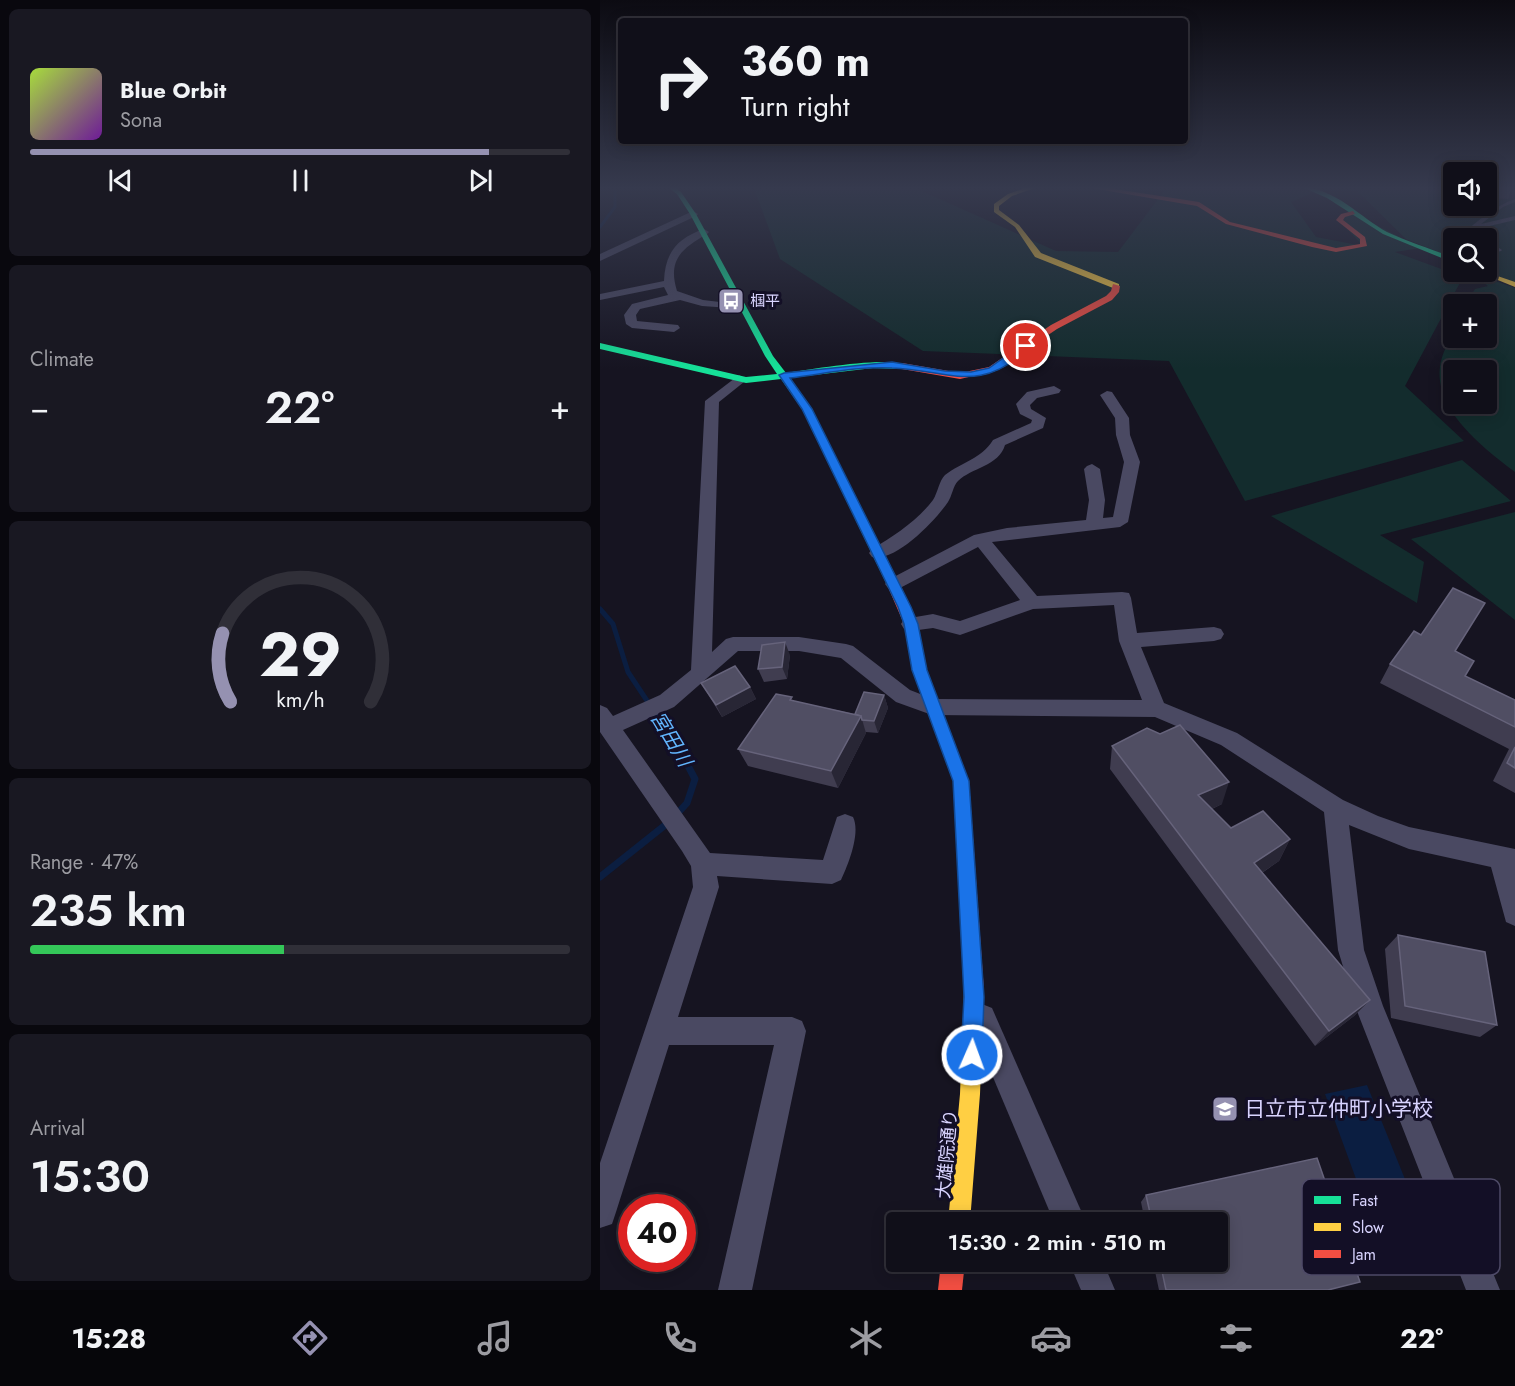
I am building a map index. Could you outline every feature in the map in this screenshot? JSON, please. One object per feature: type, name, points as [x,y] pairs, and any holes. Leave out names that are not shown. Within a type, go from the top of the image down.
[{"type":"street","points":[[600,258],[621,248]]},
{"type":"street","points":[[680,248],[670,255],[668,283],[672,293],[677,297],[702,303],[741,307]]},
{"type":"street","name":"大雄院通り","points":[[712,248],[741,307],[769,356],[807,409],[894,584],[911,624],[920,670],[932,706],[961,781],[974,997],[970,1094],[960,1212]]},
{"type":"street","points":[[600,346],[739,379],[882,365],[906,366],[960,376],[981,374],[1069,318],[1109,298],[1115,292],[1116,286],[1108,280],[1046,260],[1033,248]]},
{"type":"street","points":[[1329,248],[1336,250],[1358,248]]},
{"type":"street","points":[[1429,248],[1443,253]]},
{"type":"street","points":[[1497,278],[1515,285]]},
{"type":"street","points":[[600,297],[668,283]]},
{"type":"street","points":[[674,328],[632,324],[630,315],[636,306],[677,297]]},
{"type":"street","points":[[700,673],[712,400],[739,379]]},
{"type":"street","points":[[878,553],[913,532],[941,500],[950,479],[982,461],[996,450],[998,443],[1038,425],[1039,418],[1024,411],[1023,404],[1032,395],[1053,390]]},
{"type":"street","points":[[894,584],[980,539],[1030,530],[1120,522],[1132,462],[1123,435],[1122,418],[1107,395]]},
{"type":"street","points":[[1092,469],[1096,500],[1094,525]]},
{"type":"street","points":[[980,539],[1032,603]]},
{"type":"street","points":[[911,624],[933,621],[960,628],[1032,603],[1122,598],[1129,641],[1156,709]]},
{"type":"street","points":[[1129,641],[1214,634]]},
{"type":"street","points":[[600,1212],[658,1031],[700,910],[705,887],[703,864],[604,720],[667,701],[734,644],[799,644],[846,651],[903,696],[932,706],[1156,709],[1194,722],[1229,739],[1335,807],[1372,825],[1409,838],[1508,861],[1515,914]]},
{"type":"street","points":[[1335,807],[1351,950],[1369,1006],[1438,1179]]},
{"type":"street","points":[[703,864],[832,872],[845,825]]},
{"type":"street","points":[[974,997],[1066,1212]]},
{"type":"street","points":[[658,1031],[792,1031],[735,1290]]},
{"type":"street","points":[[950,1290],[952,1272]]},
{"type":"street","points":[[1090,1272],[1098,1290]]},
{"type":"street","points":[[1477,1275],[1483,1290]]},
{"type":"green space","points":[[776,248],[1050,248],[1056,251],[1118,252],[1121,248],[1420,248],[1395,252],[1443,270],[1443,282],[1460,282],[1454,294],[1443,294],[1443,315],[1405,386],[1464,441],[1245,501],[1169,361],[923,351],[780,259]]},
{"type":"green space","points":[[1429,248],[1443,248],[1443,254]]},
{"type":"green space","points":[[1497,248],[1515,248],[1515,283],[1497,275]]},
{"type":"green space","points":[[1497,281],[1515,288],[1515,472],[1482,446],[1454,414],[1497,414],[1497,360],[1443,360],[1443,390],[1440,377],[1442,357],[1447,348],[1497,348],[1497,294],[1472,294],[1475,289],[1488,286],[1483,282]]},
{"type":"green space","points":[[1462,460],[1511,501],[1380,535],[1424,562],[1417,603],[1271,516]]},
{"type":"green space","points":[[1515,512],[1515,620],[1411,539]]},
{"type":"water","points":[[1367,1085],[1405,1179],[1356,1179],[1325,1094]]},
{"type":"building","points":[[1453,588],[1485,603],[1455,651],[1474,661],[1465,676],[1515,700],[1515,727],[1390,664],[1414,631],[1421,635]]},
{"type":"building","points":[[785,642],[782,667],[758,669],[762,645]]},
{"type":"building","points":[[735,666],[750,687],[716,705],[701,683]]},
{"type":"building","points":[[864,692],[884,695],[874,721],[862,720],[861,716],[855,714]]},
{"type":"building","points":[[776,694],[792,697],[790,700],[861,716],[831,771],[738,749]]},
{"type":"building","points":[[1180,725],[1229,782],[1198,795],[1231,828],[1263,811],[1290,839],[1254,863],[1370,1000],[1329,1031],[1112,746],[1147,728],[1160,734]]},
{"type":"building","points":[[1515,747],[1515,768],[1507,763]]},
{"type":"building","points":[[1398,935],[1485,952],[1497,1025],[1405,1006]]},
{"type":"building","points":[[1317,1158],[1324,1179],[1302,1179],[1302,1275],[1358,1275],[1360,1282],[1328,1290],[1166,1290],[1162,1272],[1228,1272],[1228,1212],[1150,1212],[1146,1195]]},
{"type":"waterway","name":"宮田川","points":[[600,609],[613,624],[628,672],[679,749]]},
{"type":"waterway","name":"宮田川","points":[[676,815],[687,803],[695,779],[678,747]]},
{"type":"waterway","name":"宮田川","points":[[600,877],[669,822]]},
{"type":"traffic: fast","points":[[711,248],[769,356],[807,409],[894,587]]},
{"type":"traffic: fast","points":[[1422,248],[1443,257]]},
{"type":"traffic: fast","points":[[600,346],[746,380],[873,365],[902,366]]},
{"type":"traffic: slow","points":[[1033,248],[1038,255],[1116,286]]},
{"type":"traffic: slow","points":[[1497,278],[1515,285]]},
{"type":"traffic: slow","points":[[960,1212],[970,1094],[974,991]]},
{"type":"traffic: jam","points":[[1327,248],[1336,250],[1348,248]]},
{"type":"traffic: jam","points":[[902,366],[960,376],[992,369],[1054,327],[1109,298],[1115,292],[1116,286]]},
{"type":"traffic: jam","points":[[894,587],[911,624],[920,671],[961,781],[974,991]]},
{"type":"traffic: jam","points":[[950,1290],[952,1272]]},
{"type":"place","name":"椢平","points":[[731,301]]},
{"type":"place","name":"日立市立仲町小学校","points":[[1225,1109]]},
{"type":"route","points":[[972,1055],[974,997],[961,781],[920,670],[911,624],[904,607],[807,409],[784,375],[873,365],[906,366],[960,376],[981,374],[1026,346]]}]
